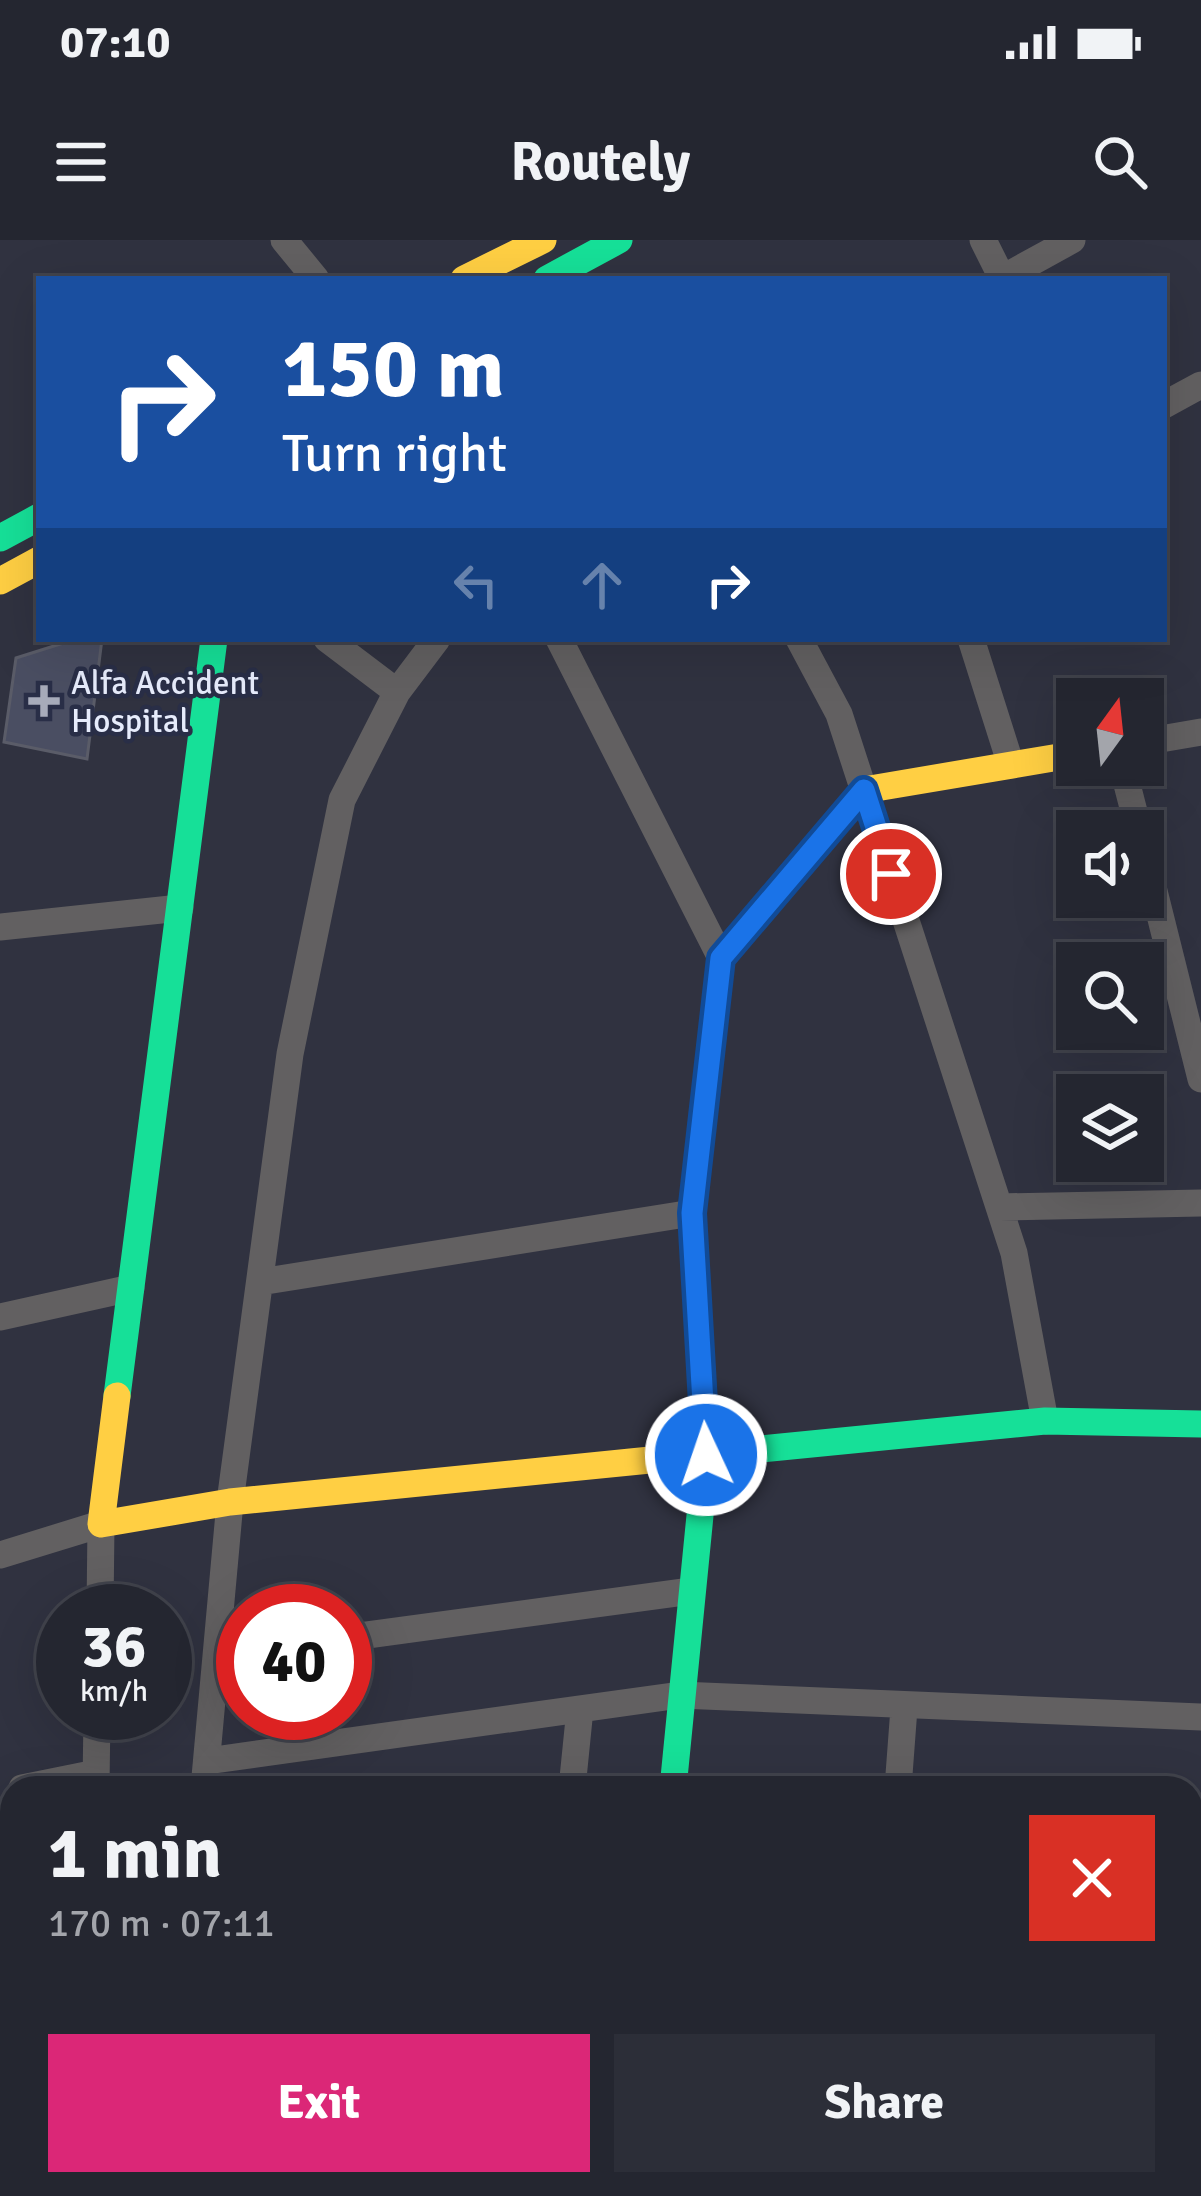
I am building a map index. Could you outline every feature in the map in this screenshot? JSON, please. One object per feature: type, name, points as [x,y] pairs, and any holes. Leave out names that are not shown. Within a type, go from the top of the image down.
[{"type":"street","points":[[284,240],[314,276]]},
{"type":"street","points":[[470,276],[542,240]]},
{"type":"street","points":[[553,276],[620,240]]},
{"type":"street","points":[[982,240],[1000,276]]},
{"type":"street","points":[[1007,276],[1072,240]]},
{"type":"street","points":[[1167,403],[1201,385]]},
{"type":"street","points":[[0,538],[36,519]]},
{"type":"street","points":[[0,582],[36,562]]},
{"type":"street","points":[[100,1584],[101,1524],[214,642]]},
{"type":"street","points":[[331,642],[397,692]]},
{"type":"street","points":[[230,1584],[230,1502],[290,1054],[342,800],[397,692],[435,642]]},
{"type":"street","points":[[561,642],[721,958],[692,1213],[706,1455],[674,1776]]},
{"type":"street","points":[[801,642],[839,714],[999,1207],[1013,1253],[1045,1421]]},
{"type":"street","points":[[971,642],[1011,765]]},
{"type":"street","points":[[1164,738],[1201,732]]},
{"type":"street","points":[[721,958],[864,790],[1056,758]]},
{"type":"street","points":[[0,927],[180,908]]},
{"type":"street","points":[[1161,918],[1201,1079]]},
{"type":"street","points":[[999,1207],[1201,1203]]},
{"type":"street","points":[[260,1282],[692,1213]]},
{"type":"street","points":[[0,1317],[131,1288]]},
{"type":"street","points":[[0,1555],[101,1524],[230,1502],[1045,1421],[1201,1424]]},
{"type":"street","points":[[372,1633],[692,1591]]},
{"type":"street","points":[[216,1724],[206,1774],[680,1695],[1201,1717]]},
{"type":"street","points":[[899,1776],[904,1708]]},
{"type":"street","points":[[573,1776],[580,1709]]},
{"type":"street","points":[[96,1776],[97,1740]]},
{"type":"building","points":[[67,642],[102,642],[87,759],[4,742],[16,658]]},
{"type":"traffic: fast","points":[[553,276],[619,240]]},
{"type":"traffic: fast","points":[[0,538],[36,519]]},
{"type":"traffic: fast","points":[[117,1396],[214,642]]},
{"type":"traffic: fast","points":[[674,1776],[706,1455],[692,1213],[714,1019]]},
{"type":"traffic: fast","points":[[680,1457],[1045,1421],[1201,1424]]},
{"type":"traffic: slow","points":[[470,276],[543,240]]},
{"type":"traffic: slow","points":[[0,581],[36,562]]},
{"type":"traffic: slow","points":[[714,1019],[721,958],[864,790],[1056,758]]},
{"type":"traffic: slow","points":[[117,1396],[101,1524],[230,1502],[680,1457]]},
{"type":"place","name":"Alfa Accident Hospital","points":[[44,701]]},
{"type":"route","points":[[706,1455],[692,1213],[721,958],[864,790],[891,874]]}]
